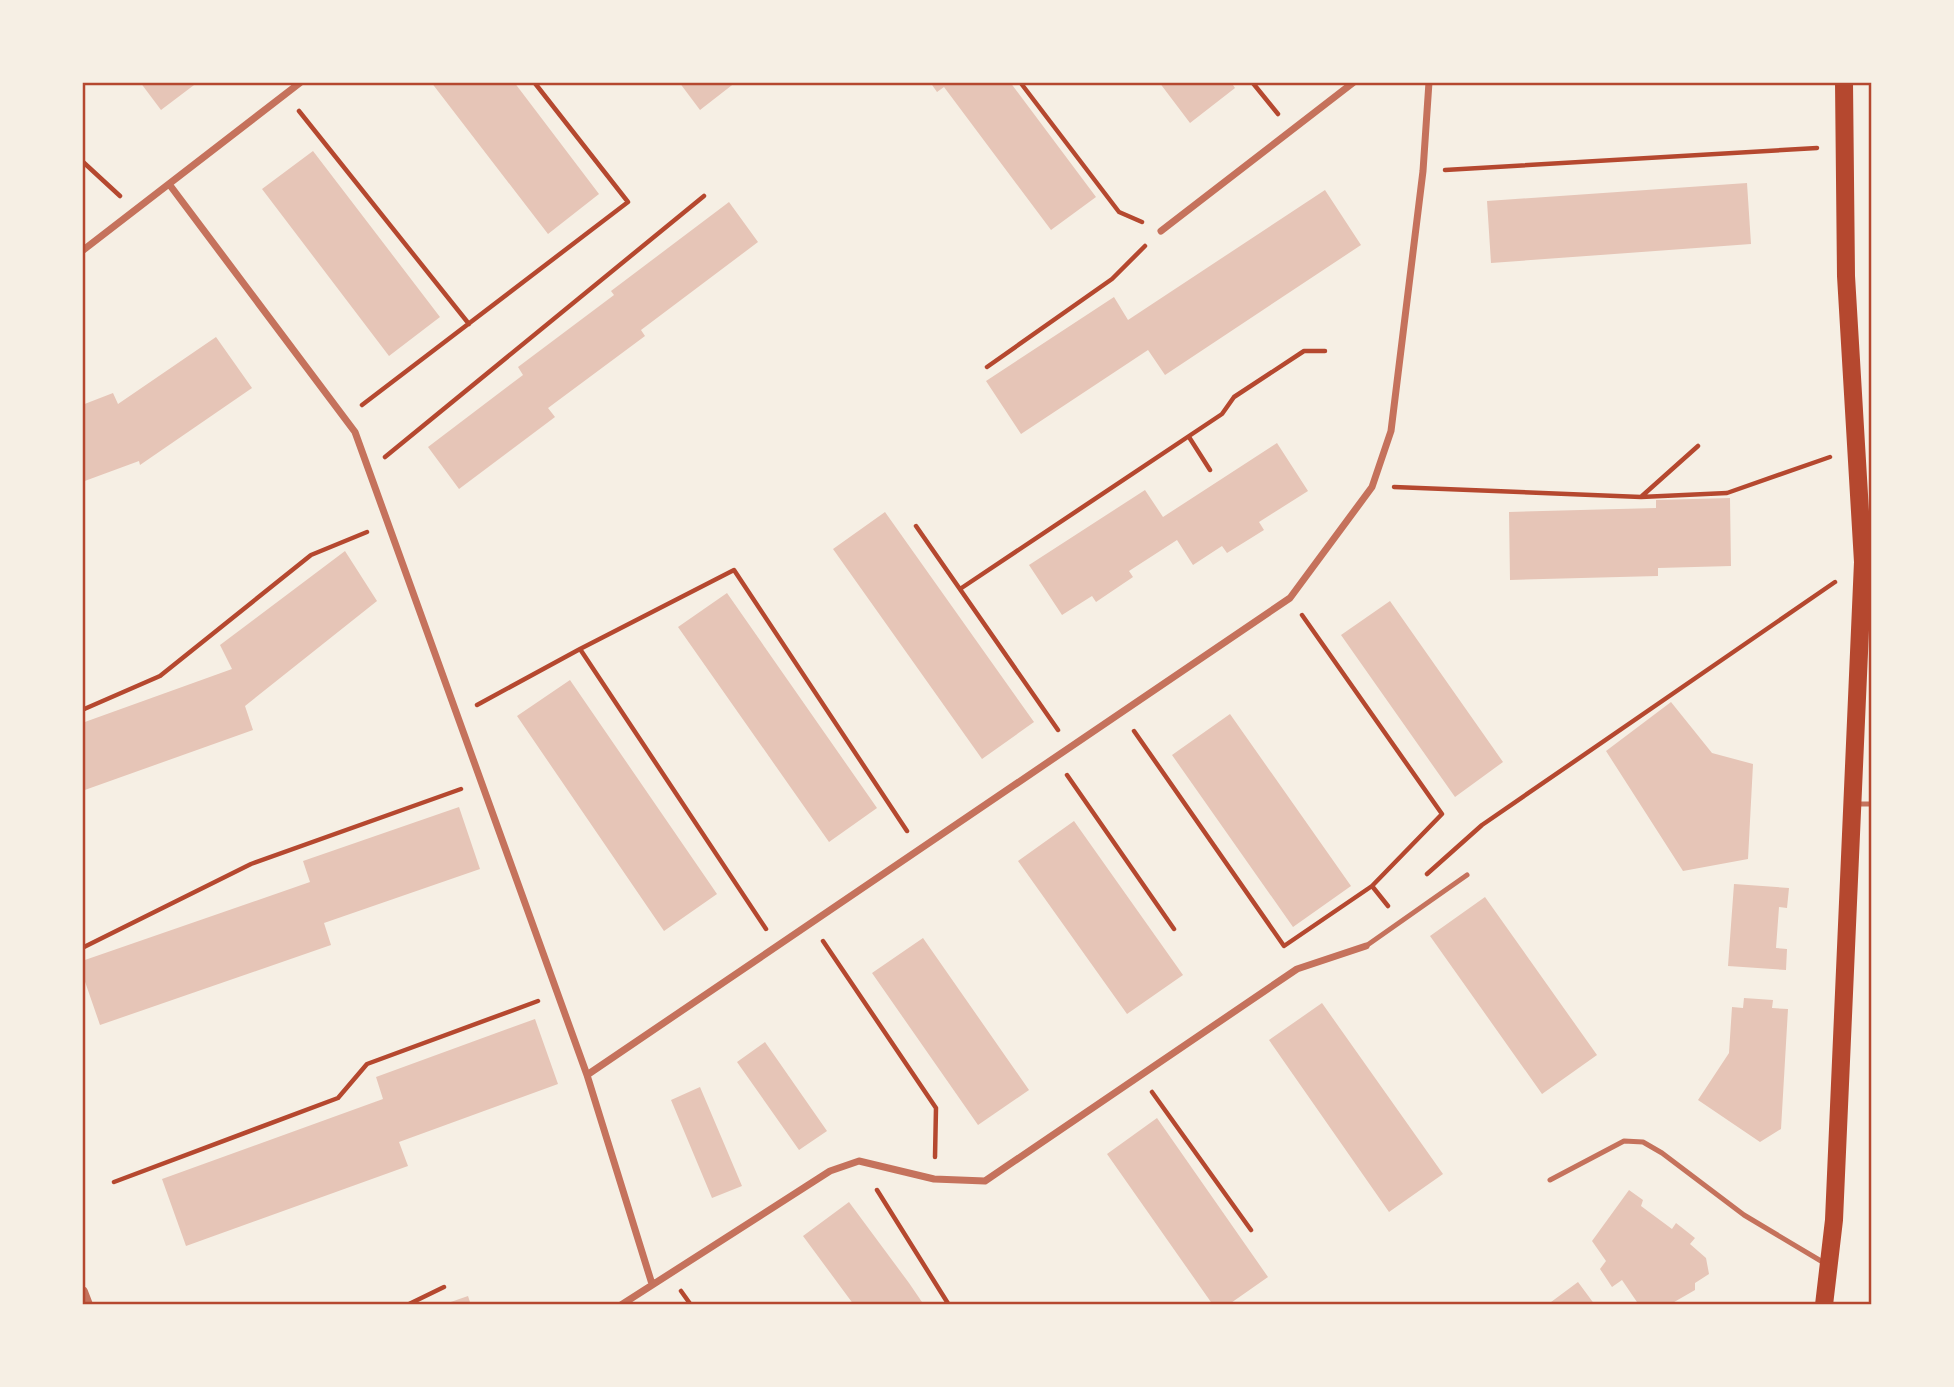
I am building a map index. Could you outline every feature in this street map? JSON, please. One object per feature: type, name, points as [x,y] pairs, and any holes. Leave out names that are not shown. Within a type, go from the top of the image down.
[{"type":"main road","points":[[1824,1305],[1837,1154],[1863,562],[1846,276],[1844,82]]},
{"type":"street","points":[[82,251],[301,82]]},
{"type":"street","points":[[1161,230],[1354,82]]},
{"type":"street","points":[[587,1075],[1290,598],[1372,486],[1391,431],[1423,171],[1429,82]]},
{"type":"street","points":[[169,184],[355,432],[587,1075],[652,1284]]},
{"type":"street","points":[[621,1305],[830,1171],[859,1161],[934,1179],[985,1181],[1297,969],[1366,946]]},
{"type":"street","points":[[82,1292],[87,1305]]},
{"type":"lane","points":[[1853,804],[1872,804]]},
{"type":"lane","points":[[1366,946],[1467,875]]},
{"type":"lane","points":[[1550,1180],[1624,1141],[1643,1142],[1662,1153],[1744,1215],[1829,1266]]},
{"type":"path","points":[[345,418],[628,202],[534,82]]},
{"type":"path","points":[[987,367],[1112,279],[1161,230],[1119,212],[1020,82]]},
{"type":"path","points":[[1252,82],[1291,130]]},
{"type":"path","points":[[285,94],[469,324]]},
{"type":"path","points":[[1423,171],[1845,146]]},
{"type":"path","points":[[82,161],[135,211]]},
{"type":"path","points":[[369,470],[704,196]]},
{"type":"path","points":[[960,589],[1189,437],[1222,414],[1234,397],[1304,351],[1325,351]]},
{"type":"path","points":[[1189,437],[1210,470]]},
{"type":"path","points":[[1641,497],[1698,446]]},
{"type":"path","points":[[1372,486],[1641,497],[1727,493],[1856,448]]},
{"type":"path","points":[[82,710],[160,676],[311,555],[388,524]]},
{"type":"path","points":[[916,526],[1070,748]]},
{"type":"path","points":[[1420,880],[1482,825],[1863,562]]},
{"type":"path","points":[[458,715],[734,570],[920,849]]},
{"type":"path","points":[[1121,713],[1284,946],[1372,886],[1441,814],[1290,598]]},
{"type":"path","points":[[580,649],[777,946]]},
{"type":"path","points":[[1055,758],[1174,929]]},
{"type":"path","points":[[82,948],[251,864],[481,782]]},
{"type":"path","points":[[1372,886],[1389,907]]},
{"type":"path","points":[[811,923],[936,1108],[934,1179]]},
{"type":"path","points":[[114,1182],[338,1098],[367,1064],[558,994]]},
{"type":"path","points":[[1141,1077],[1251,1230]]},
{"type":"path","points":[[859,1161],[949,1305]]},
{"type":"path","points":[[407,1305],[444,1287]]},
{"type":"building","points":[[140,82],[198,82],[161,110]]},
{"type":"building","points":[[431,82],[514,82],[599,194],[548,234]]},
{"type":"building","points":[[679,82],[736,82],[700,110]]},
{"type":"building","points":[[930,82],[1010,82],[1096,197],[1051,230],[944,87],[937,92]]},
{"type":"building","points":[[1159,82],[1231,82],[1235,88],[1190,123]]},
{"type":"building","points":[[313,151],[440,317],[389,356],[262,189]]},
{"type":"building","points":[[1747,183],[1751,244],[1491,263],[1487,201]]},
{"type":"building","points":[[1325,190],[1361,245],[1165,375],[1148,350],[1021,434],[986,381],[1114,297],[1128,320]]},
{"type":"building","points":[[729,202],[758,242],[641,330],[645,336],[548,408],[555,417],[459,489],[428,447],[523,375],[518,367],[614,295],[611,291]]},
{"type":"building","points":[[216,337],[252,388],[140,465],[139,461],[82,482],[82,405],[113,393],[118,404]]},
{"type":"building","points":[[1277,443],[1308,491],[1259,522],[1264,530],[1227,553],[1222,546],[1193,565],[1177,540],[1129,571],[1133,577],[1096,602],[1092,596],[1062,615],[1029,565],[1145,490],[1163,517]]},
{"type":"building","points":[[1730,498],[1731,566],[1658,568],[1658,576],[1510,580],[1509,512],[1656,508],[1656,500]]},
{"type":"building","points":[[885,512],[1034,722],[982,759],[833,549]]},
{"type":"building","points":[[345,551],[377,601],[245,706],[253,730],[82,791],[82,723],[232,669],[220,645]]},
{"type":"building","points":[[727,593],[877,808],[829,842],[678,627]]},
{"type":"building","points":[[1390,601],[1503,762],[1455,797],[1341,635]]},
{"type":"building","points":[[570,680],[717,894],[664,931],[517,716]]},
{"type":"building","points":[[1671,702],[1712,753],[1753,764],[1748,859],[1683,871],[1606,751]]},
{"type":"building","points":[[1230,714],[1351,886],[1293,927],[1172,755]]},
{"type":"building","points":[[459,807],[480,869],[324,923],[331,945],[100,1025],[82,973],[82,961],[310,882],[303,861]]},
{"type":"building","points":[[1074,821],[1183,975],[1127,1014],[1018,861]]},
{"type":"building","points":[[1734,884],[1789,888],[1787,908],[1779,907],[1776,948],[1787,949],[1786,970],[1728,966]]},
{"type":"building","points":[[1485,897],[1597,1055],[1542,1094],[1430,936]]},
{"type":"building","points":[[923,938],[1029,1090],[978,1125],[872,973]]},
{"type":"building","points":[[1744,998],[1773,1000],[1772,1008],[1788,1009],[1781,1129],[1760,1142],[1698,1100],[1729,1053],[1732,1007],[1743,1008]]},
{"type":"building","points":[[1322,1003],[1443,1174],[1389,1212],[1269,1040]]},
{"type":"building","points":[[535,1019],[558,1084],[399,1142],[408,1166],[186,1246],[162,1179],[383,1099],[376,1077]]},
{"type":"building","points":[[765,1042],[827,1131],[799,1150],[737,1062]]},
{"type":"building","points":[[700,1087],[742,1186],[712,1198],[671,1100]]},
{"type":"building","points":[[1157,1118],[1268,1277],[1228,1305],[1213,1305],[1107,1154]]},
{"type":"building","points":[[1629,1190],[1643,1200],[1641,1206],[1672,1229],[1676,1223],[1695,1238],[1690,1244],[1706,1258],[1709,1274],[1695,1283],[1695,1290],[1669,1305],[1639,1305],[1622,1280],[1612,1287],[1600,1269],[1606,1261],[1592,1241]]},
{"type":"building","points":[[849,1202],[924,1305],[854,1305],[803,1236]]},
{"type":"building","points":[[1578,1282],[1595,1305],[1547,1305]]},
{"type":"building","points":[[468,1296],[471,1305],[445,1305],[445,1304]]}]
